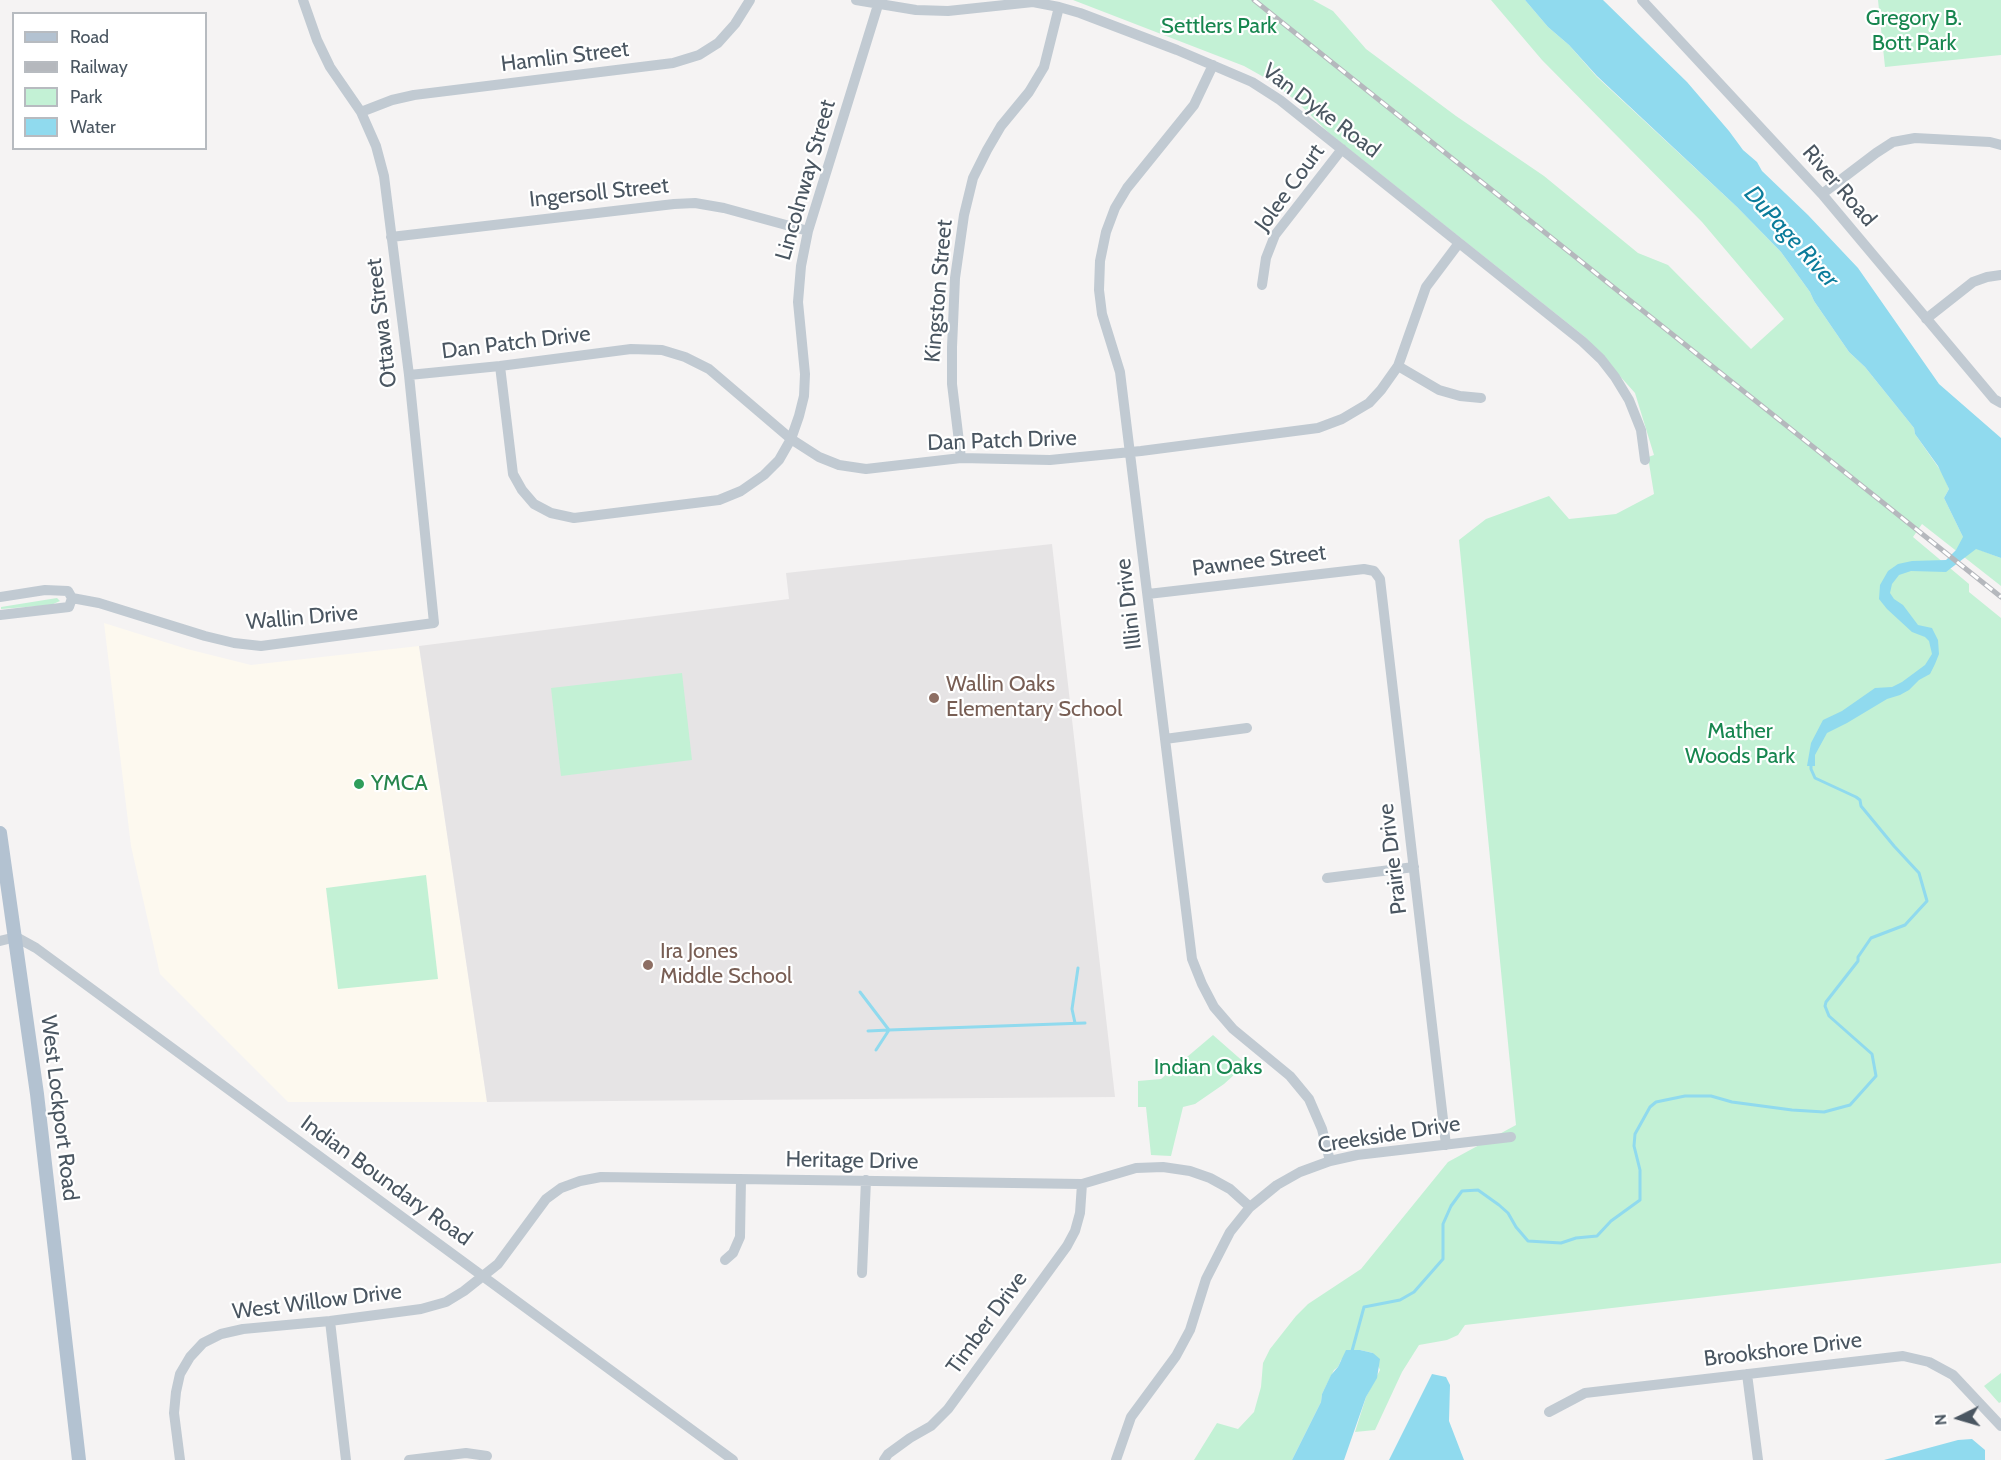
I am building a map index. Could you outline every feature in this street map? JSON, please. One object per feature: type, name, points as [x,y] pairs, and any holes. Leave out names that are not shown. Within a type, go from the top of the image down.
[{"type":"main road","name":"West Lockport Road","points":[[0,833],[37,1094],[79,1460]]},
{"type":"street","name":"Ottawa Street","points":[[303,0],[317,40],[330,67],[361,112],[376,146],[384,176],[409,375],[434,623]]},
{"type":"street","name":"Hamlin Street","points":[[361,112],[392,100],[414,95],[673,63],[699,55],[718,43],[735,24],[750,0]]},
{"type":"street","name":"Van Dyke Road","points":[[856,0],[916,10],[948,11],[1033,2],[1059,7],[1080,13],[1252,82],[1280,100],[1342,149],[1582,341],[1601,359],[1629,400],[1641,430],[1645,460]]},
{"type":"street","name":"River Road","points":[[1642,0],[1822,194],[1994,399],[2001,403]]},
{"type":"street","name":"Lincolnway Street","points":[[500,366],[513,474],[522,490],[534,504],[551,513],[574,518],[719,500],[741,491],[764,475],[778,460],[791,439],[804,396],[805,374],[798,302],[801,266],[808,231],[878,5]]},
{"type":"street","name":"Kingston Street","points":[[961,458],[952,384],[952,347],[955,278],[964,215],[973,178],[987,150],[1000,126],[1029,92],[1044,67],[1059,7]]},
{"type":"street","name":"Illini Drive","points":[[1213,65],[1194,105],[1127,188],[1115,208],[1106,232],[1100,261],[1099,290],[1102,314],[1120,372],[1192,959],[1214,1007],[1233,1029],[1290,1076],[1309,1100],[1322,1129],[1330,1161]]},
{"type":"street","points":[[1822,194],[1893,142],[1915,138],[1990,142],[2001,145]]},
{"type":"street","name":"Jolee Court","points":[[1262,285],[1266,258],[1275,235],[1342,149]]},
{"type":"street","name":"Ingersoll Street","points":[[391,237],[695,203],[724,208],[808,231]]},
{"type":"street","name":"Dan Patch Drive","points":[[409,375],[632,349],[663,350],[685,357],[709,369],[791,439],[819,457],[839,465],[866,469],[961,458],[1050,460],[1318,429],[1342,419],[1369,403],[1381,390],[1398,366],[1426,287],[1459,243]]},
{"type":"street","points":[[1926,318],[1973,282],[2001,275]]},
{"type":"street","points":[[1398,366],[1439,390],[1460,396],[1481,398]]},
{"type":"street","name":"Pawnee Street","points":[[1148,594],[1364,569],[1374,571]]},
{"type":"street","name":"Prairie Drive","points":[[1374,571],[1380,579],[1446,1144]]},
{"type":"street","name":"Wallin Drive","points":[[0,597],[45,590],[68,591],[72,597],[99,603],[205,636],[261,646],[434,623]]},
{"type":"street","points":[[0,615],[69,607],[72,597]]},
{"type":"street","points":[[1165,739],[1247,728]]},
{"type":"street","points":[[1327,878],[1414,867]]},
{"type":"street","points":[[0,940],[16,937]]},
{"type":"street","name":"Indian Boundary Road","points":[[16,937],[36,948],[733,1460]]},
{"type":"street","name":"Creekside Drive","points":[[1116,1460],[1131,1417],[1176,1356],[1191,1330],[1206,1279],[1217,1254],[1230,1232],[1250,1207],[1277,1185],[1300,1172],[1330,1161],[1357,1155],[1511,1137]]},
{"type":"street","name":"Heritage Drive","points":[[483,1276],[498,1264],[546,1200],[561,1188],[601,1177],[1082,1184],[1136,1168],[1163,1167],[1210,1178],[1230,1189],[1250,1207]]},
{"type":"street","points":[[726,1260],[733,1252],[740,1237],[741,1179]]},
{"type":"street","points":[[862,1273],[866,1180]]},
{"type":"street","name":"Timber Drive","points":[[884,1460],[888,1454],[903,1443],[931,1426],[948,1409],[1067,1246],[1075,1231],[1080,1213],[1082,1184]]},
{"type":"street","name":"West Willow Drive","points":[[180,1460],[174,1413],[176,1392],[180,1374],[190,1357],[203,1343],[221,1334],[243,1329],[421,1309],[446,1302],[483,1276]]},
{"type":"street","points":[[330,1321],[346,1460]]},
{"type":"street","name":"Brookshore Drive","points":[[1549,1412],[1585,1393],[1894,1357],[1920,1359],[1953,1375],[2001,1426]]},
{"type":"street","points":[[1746,1374],[1758,1460]]},
{"type":"street","points":[[409,1460],[466,1453],[487,1456]]},
{"type":"shaded area","points":[[1052,544],[1115,1097],[487,1102],[419,646],[789,599],[786,573]]},
{"type":"shaded area","points":[[104,623],[187,649],[251,665],[419,646],[487,1102],[288,1102],[160,974],[131,846]]},
{"type":"green space","name":"Mather Woods Park","points":[[1073,0],[1313,0],[1333,11],[1366,49],[1456,116],[1544,176],[1638,253],[1668,265],[1751,349],[1784,319],[1702,222],[1542,60],[1491,0],[1525,0],[1597,77],[1737,207],[1781,252],[1849,352],[1865,367],[1914,428],[1915,434],[1943,474],[1949,489],[1944,498],[1967,545],[2001,558],[2001,586],[1922,524],[1913,537],[1969,584],[1969,592],[2001,618],[2001,1263],[1465,1325],[1458,1335],[1447,1340],[1419,1345],[1402,1372],[1375,1430],[1355,1432],[1366,1397],[1380,1370],[1373,1353],[1360,1350],[1341,1360],[1334,1370],[1292,1460],[1194,1460],[1217,1423],[1238,1429],[1254,1412],[1261,1387],[1263,1363],[1270,1349],[1296,1316],[1308,1304],[1361,1269],[1448,1162],[1516,1125],[1459,540],[1486,519],[1549,496],[1569,519],[1616,514],[1654,494],[1648,457],[1654,455],[1635,393],[1585,337],[1329,133],[1295,100],[1269,80],[1244,66]]},
{"type":"green space","name":"Gregory B. Bott Park","points":[[1878,0],[2001,0],[2001,55],[1885,67]]},
{"type":"green space","points":[[57,598],[60,601],[51,605],[1,609],[1,607]]},
{"type":"green space","points":[[682,673],[692,760],[561,776],[551,688]]},
{"type":"green space","points":[[426,875],[438,979],[338,989],[326,888]]},
{"type":"green space","name":"Indian Oaks","points":[[1213,1035],[1246,1064],[1224,1084],[1195,1104],[1183,1107],[1171,1156],[1151,1155],[1146,1107],[1138,1107],[1138,1081],[1161,1079]]},
{"type":"green space","points":[[2001,1373],[2001,1402],[1999,1403],[1984,1386]]},
{"type":"water","name":"DuPage River","points":[[1525,0],[1603,0],[1687,82],[1743,150],[1757,162],[1762,171],[1858,268],[1939,384],[2001,438],[2001,558],[1976,549],[1946,572],[1911,571],[1899,575],[1892,584],[1890,593],[1903,605],[1918,625],[1932,628],[1938,640],[1939,654],[1935,664],[1930,674],[1919,680],[1909,690],[1887,699],[1827,733],[1815,755],[1815,766],[1807,766],[1811,743],[1823,720],[1842,711],[1875,688],[1892,687],[1902,682],[1925,665],[1932,654],[1929,641],[1912,632],[1879,599],[1880,585],[1888,571],[1898,564],[1912,561],[1946,560],[1956,550],[1963,537],[1944,498],[1949,489],[1938,466],[1915,434],[1914,428],[1865,367],[1849,352],[1781,252],[1737,207],[1597,76],[1569,45],[1548,27]]},
{"type":"water","points":[[1346,1350],[1373,1353],[1380,1359],[1377,1378],[1366,1397],[1344,1460],[1292,1460],[1321,1402],[1322,1394],[1331,1375],[1338,1367]]},
{"type":"water","points":[[1432,1374],[1446,1377],[1450,1385],[1449,1421],[1464,1460],[1389,1460]]},
{"type":"water","points":[[1972,1439],[1985,1450],[1985,1460],[1884,1460],[1958,1440]]},
{"type":"waterway","points":[[1352,1351],[1364,1307],[1400,1300],[1414,1292],[1443,1259],[1443,1224],[1451,1206],[1462,1191],[1478,1190],[1499,1205],[1508,1213],[1528,1241],[1561,1243],[1576,1238],[1597,1236],[1611,1221],[1640,1200],[1640,1170],[1634,1146],[1635,1134],[1650,1107],[1656,1102],[1685,1096],[1711,1096],[1732,1102],[1824,1112],[1850,1105],[1876,1076],[1872,1054],[1829,1016],[1825,1006],[1826,1002],[1858,961],[1858,957],[1871,938],[1905,925],[1927,901],[1919,873],[1861,806],[1860,800],[1815,778],[1811,762]]},
{"type":"waterway","points":[[1075,1023],[1072,1009],[1078,968]]},
{"type":"waterway","points":[[860,992],[889,1030],[1085,1023]]},
{"type":"waterway","points":[[868,1031],[889,1030]]},
{"type":"waterway","points":[[876,1050],[889,1030]]},
{"type":"railway","points":[[1254,0],[2001,597]]},
{"type":"place","name":"Wallin Oaks Elementary School","points":[[934,698]]},
{"type":"place","name":"YMCA","points":[[359,784]]},
{"type":"place","name":"Ira Jones Middle School","points":[[648,965]]},
{"type":"park label","name":"Settlers Park","points":[[1219,27]]}]
